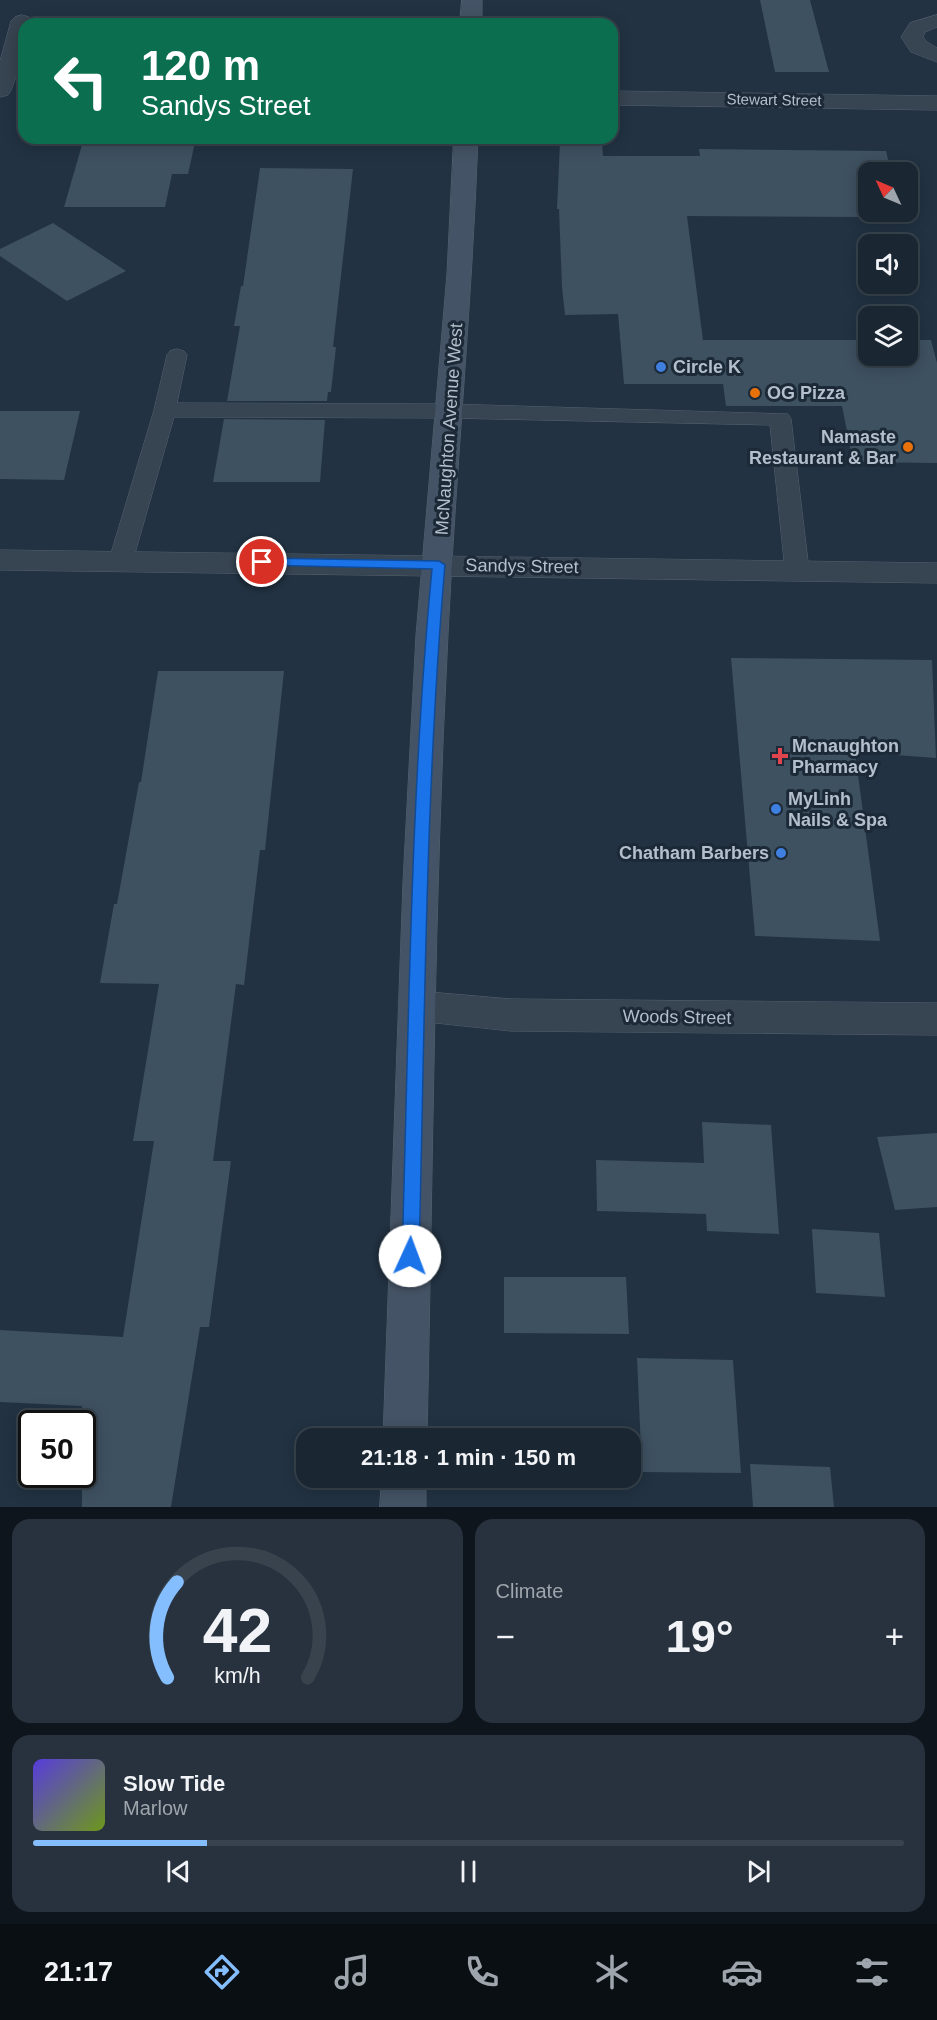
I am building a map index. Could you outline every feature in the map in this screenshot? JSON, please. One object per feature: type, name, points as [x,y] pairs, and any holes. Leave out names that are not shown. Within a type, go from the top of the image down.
[{"type":"main road","points":[[471,18],[472,0]]},
{"type":"main road","name":"McNaughton Avenue West","points":[[405,1428],[417,1006],[432,635],[460,274],[466,144]]},
{"type":"main road","points":[[403,1507],[404,1488]]},
{"type":"street","points":[[937,21],[918,26],[912,31],[911,37],[913,43],[920,49],[937,55]]},
{"type":"street","points":[[0,90],[18,40]]},
{"type":"street","name":"Stewart Street","points":[[618,98],[937,103]]},
{"type":"street","name":"Sandys Street","points":[[0,560],[937,573]]},
{"type":"street","name":"Woods Street","points":[[417,1006],[522,1015],[937,1019]]},
{"type":"lane","points":[[121,560],[165,410],[177,355]]},
{"type":"lane","points":[[165,410],[448,411],[780,419],[797,570]]},
{"type":"building","points":[[760,0],[810,0],[829,72],[775,72]]},
{"type":"building","points":[[82,144],[195,144],[188,174],[172,174],[165,207],[64,207]]},
{"type":"building","points":[[560,144],[602,144],[603,156],[700,156],[699,149],[886,151],[889,162],[858,162],[858,217],[687,216],[703,340],[858,340],[858,366],[918,366],[918,340],[931,340],[937,363],[937,463],[853,462],[842,406],[726,406],[723,384],[624,384],[618,314],[565,315],[559,209],[557,209]]},
{"type":"building","points":[[260,168],[353,169],[333,347],[336,347],[331,392],[328,392],[327,401],[227,401],[240,326],[234,326],[241,286],[243,286]]},
{"type":"building","points":[[53,223],[126,271],[67,301],[0,256],[0,249]]},
{"type":"building","points":[[0,411],[80,411],[64,480],[0,479]]},
{"type":"building","points":[[224,419],[325,420],[320,482],[213,482]]},
{"type":"building","points":[[731,658],[932,660],[936,758],[855,752],[880,941],[755,936]]},
{"type":"building","points":[[158,671],[284,671],[265,850],[260,850],[244,985],[236,984],[213,1161],[231,1161],[209,1327],[200,1327],[171,1507],[82,1507],[82,1488],[96,1488],[96,1410],[82,1410],[82,1406],[0,1402],[0,1330],[123,1337],[154,1141],[133,1141],[159,984],[100,983],[114,904],[117,904],[139,782],[141,782]]},
{"type":"building","points":[[702,1122],[771,1125],[779,1234],[707,1231],[706,1214],[597,1211],[596,1160],[704,1163]]},
{"type":"building","points":[[937,1133],[937,1207],[895,1210],[877,1137]]},
{"type":"building","points":[[812,1229],[879,1233],[885,1297],[816,1293]]},
{"type":"building","points":[[504,1277],[626,1277],[629,1334],[504,1333]]},
{"type":"building","points":[[637,1358],[733,1360],[741,1473],[642,1472]]},
{"type":"building","points":[[750,1464],[830,1467],[834,1507],[753,1507]]},
{"type":"place","name":"Circle K","points":[[661,367]]},
{"type":"place","name":"OG Pizza","points":[[755,393]]},
{"type":"place","name":"Namaste Restaurant & Bar","points":[[908,447]]},
{"type":"place","name":"Mcnaughton Pharmacy","points":[[780,756]]},
{"type":"place","name":"MyLinh Nails & Spa","points":[[776,809]]},
{"type":"place","name":"Chatham Barbers","points":[[781,853]]},
{"type":"route","points":[[262,562],[439,565],[432,635],[421,882],[410,1256]]}]
